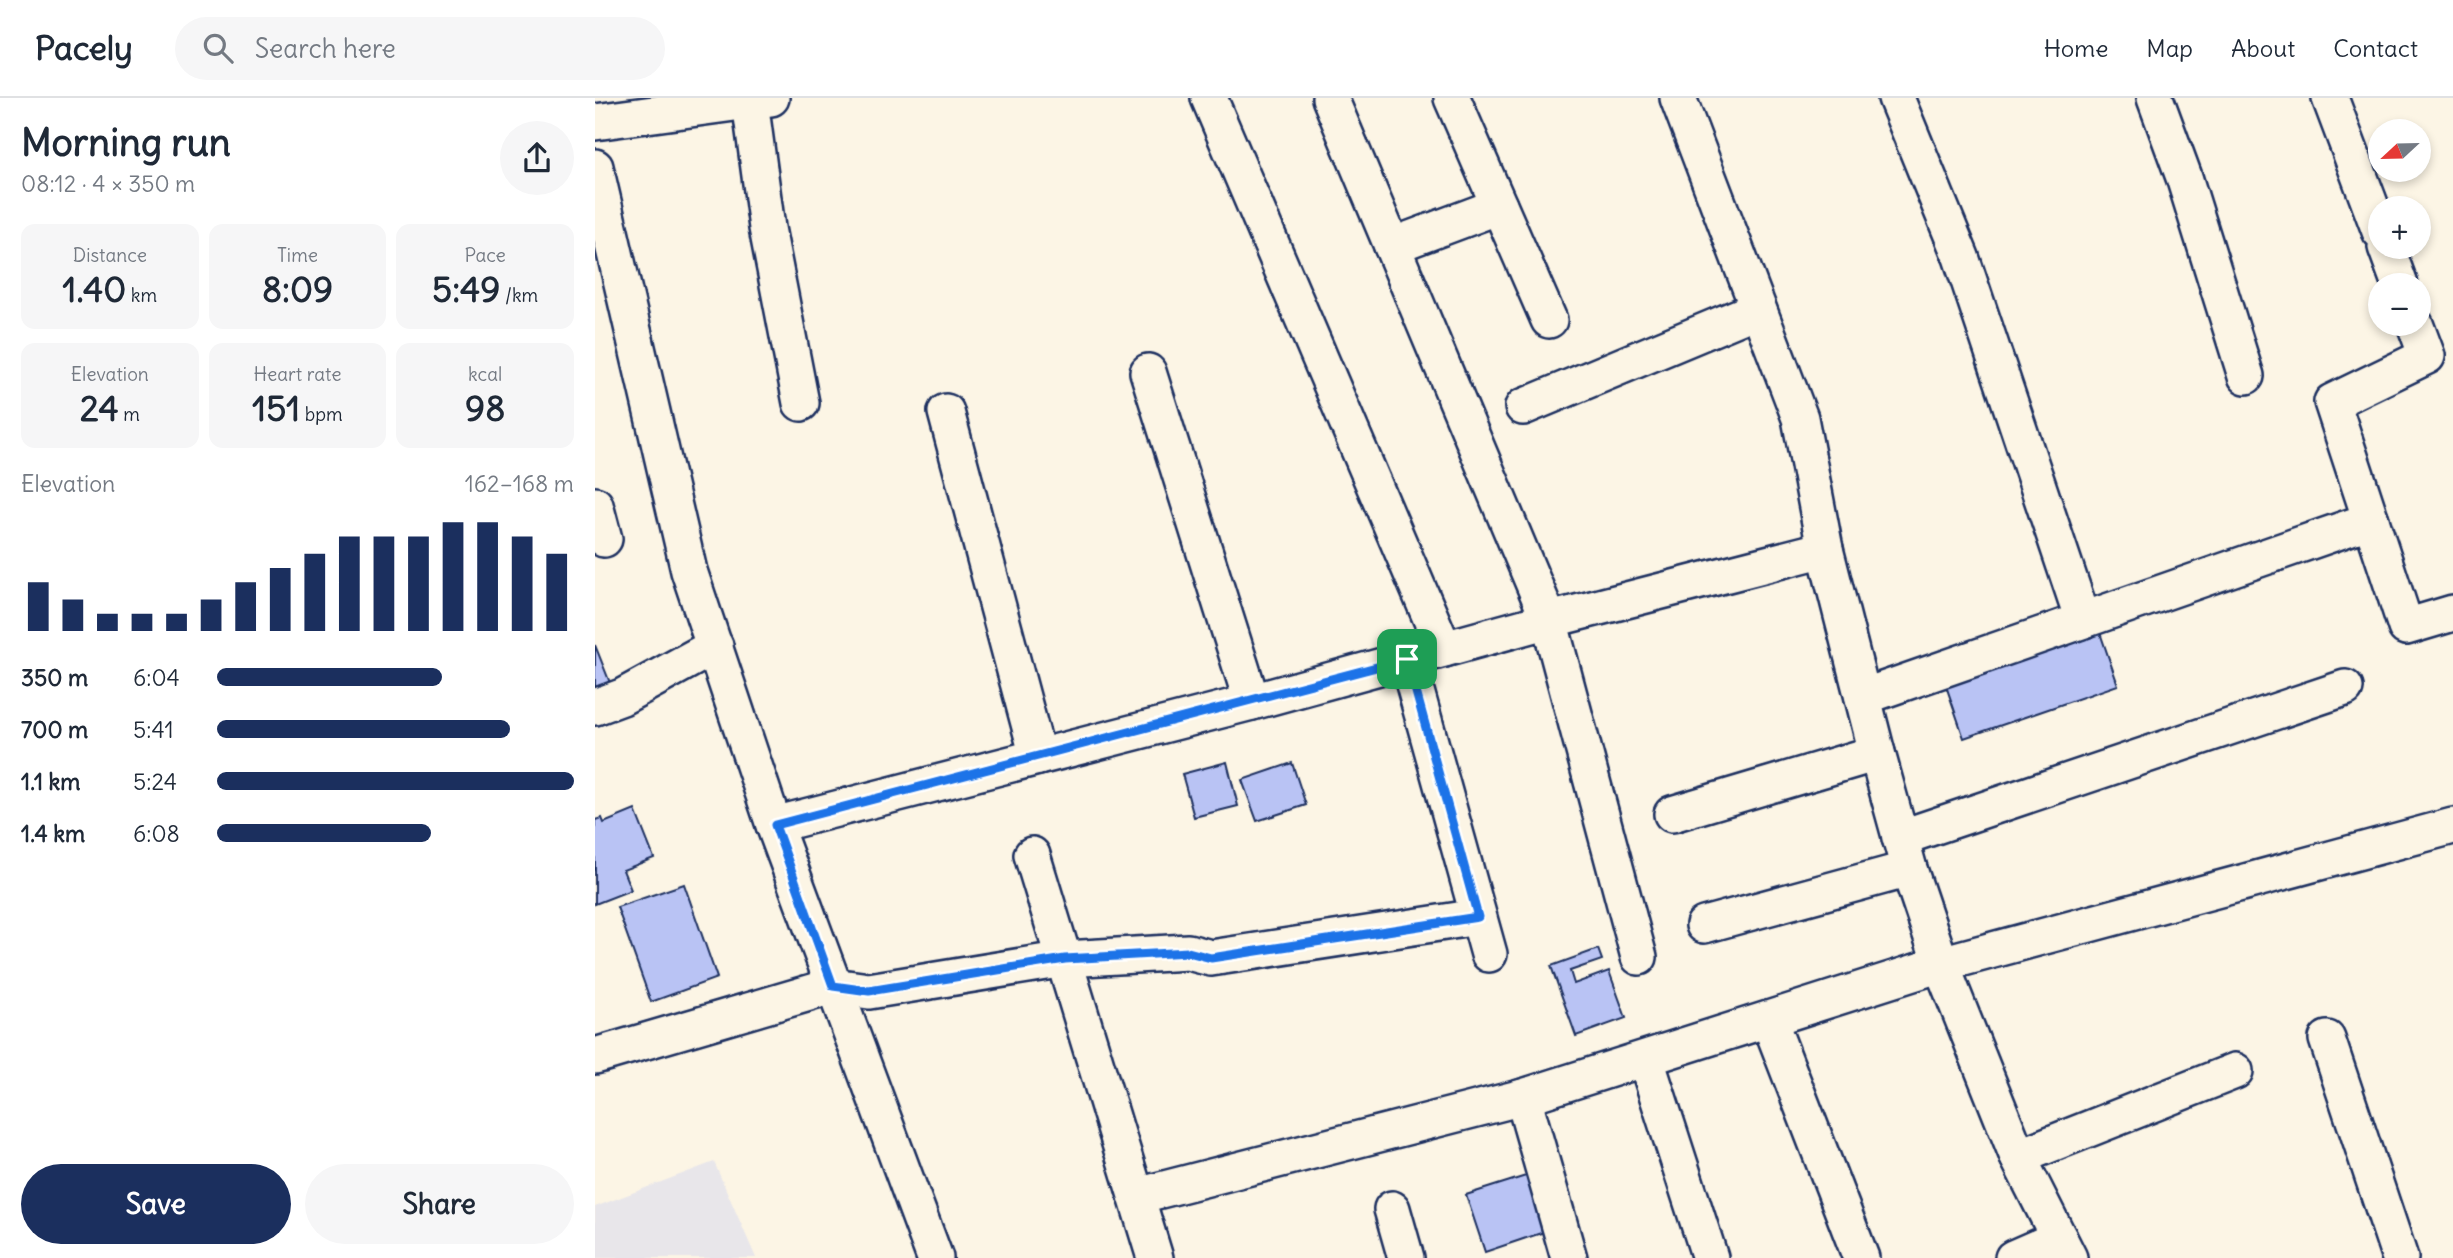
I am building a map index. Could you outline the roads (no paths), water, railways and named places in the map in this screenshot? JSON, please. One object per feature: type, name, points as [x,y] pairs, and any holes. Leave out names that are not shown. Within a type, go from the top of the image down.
[{"type":"street","points":[[1209,98],[1444,649]]},
{"type":"street","points":[[1330,98],[1549,620],[1639,957]]},
{"type":"street","points":[[1452,98],[1549,320]]},
{"type":"street","points":[[1678,98],[1800,418],[1825,549],[1877,753],[1905,854],[1941,964],[2018,1157],[2064,1248],[2013,1258]]},
{"type":"street","points":[[1896,98],[1961,257],[2083,620]]},
{"type":"street","points":[[2155,98],[2184,177],[2246,376]]},
{"type":"street","points":[[2330,98],[2368,199]]},
{"type":"street","points":[[595,122],[760,100],[767,228],[801,403]]},
{"type":"street","points":[[595,167],[689,570],[775,825],[935,1258]]},
{"type":"street","points":[[1392,246],[1499,206]]},
{"type":"street","points":[[1523,407],[1758,309]]},
{"type":"street","points":[[2420,336],[2427,356],[2332,402],[2406,627],[2453,613]]},
{"type":"street","points":[[1148,372],[1252,702]]},
{"type":"street","points":[[946,412],[1038,757]]},
{"type":"street","points":[[595,505],[604,539]]},
{"type":"street","points":[[1863,697],[2371,520]]},
{"type":"street","points":[[775,825],[1252,702],[1549,620],[1825,549]]},
{"type":"street","points":[[595,708],[622,697],[715,646]]},
{"type":"street","points":[[1407,659],[1489,954]]},
{"type":"street","points":[[1704,925],[1905,854],[2345,688]]},
{"type":"street","points":[[1672,814],[1877,753]]},
{"type":"street","points":[[1137,1196],[1523,1097],[1941,964],[2453,826]]},
{"type":"street","points":[[1032,855],[1155,1258]]},
{"type":"street","points":[[595,1056],[833,986],[869,991],[1065,959],[1188,952],[1211,958],[1478,917]]},
{"type":"street","points":[[1769,1020],[1861,1258]]},
{"type":"street","points":[[2327,1039],[2400,1258]]},
{"type":"street","points":[[1646,1060],[1710,1258]]},
{"type":"street","points":[[2018,1157],[2235,1071]]},
{"type":"street","points":[[1523,1097],[1569,1258]]},
{"type":"street","points":[[1392,1209],[1406,1258]]}]
